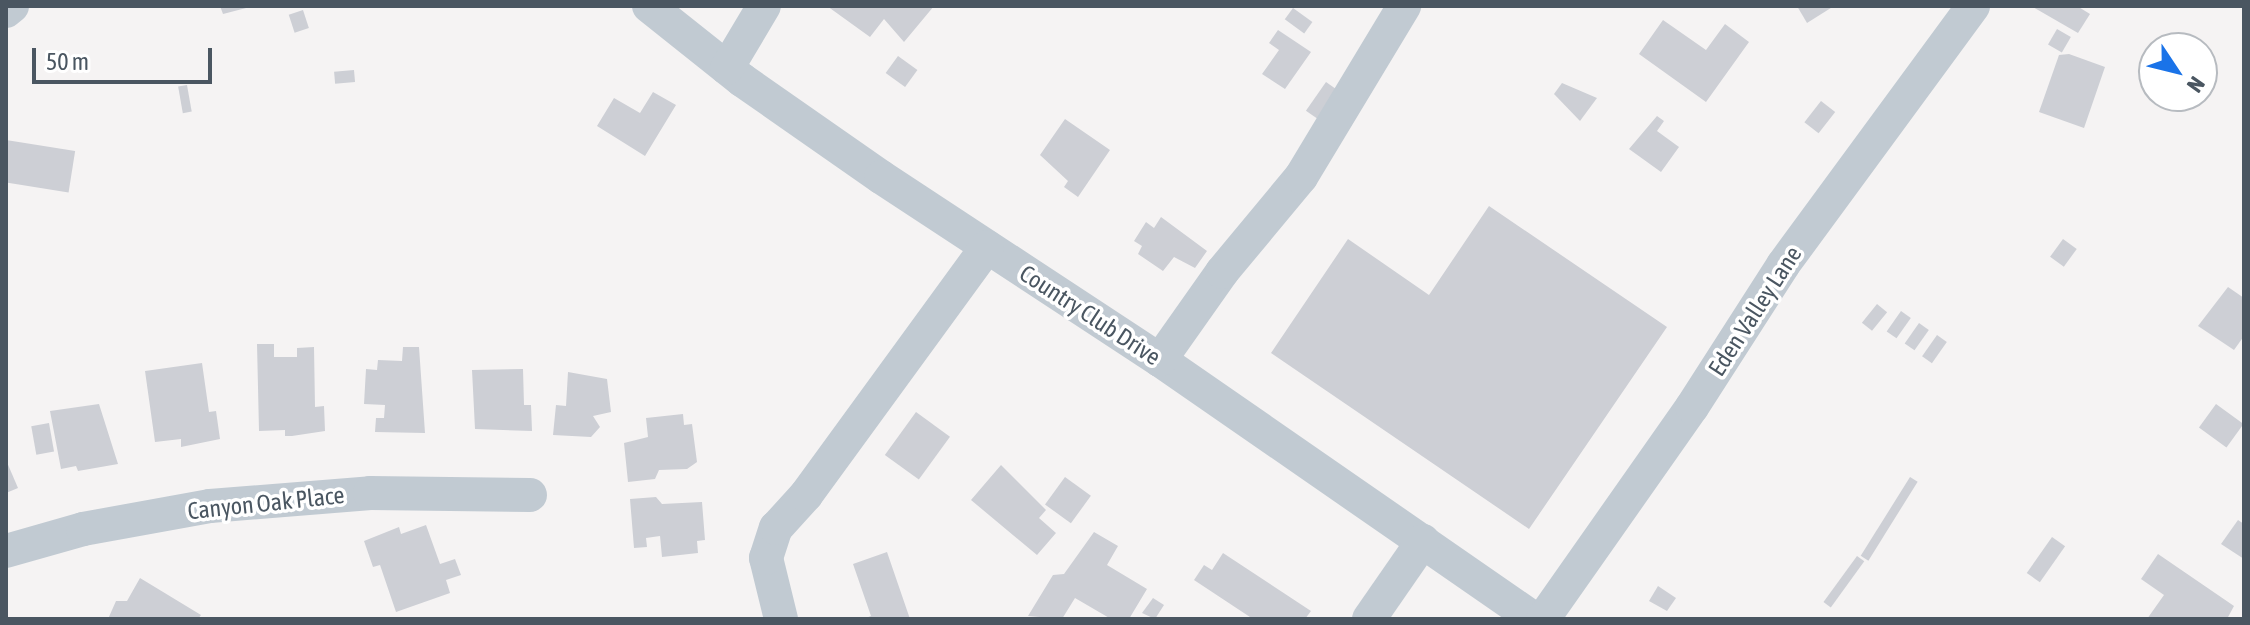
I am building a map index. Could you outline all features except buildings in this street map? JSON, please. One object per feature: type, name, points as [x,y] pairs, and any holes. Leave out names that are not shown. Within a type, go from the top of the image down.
[{"type":"street","points":[[6,11],[12,6]]},
{"type":"street","name":"Country Club Drive","points":[[649,6],[727,68],[987,247],[1160,360],[1534,619]]},
{"type":"street","points":[[727,68],[764,6]]},
{"type":"street","points":[[1160,360],[1222,272],[1301,177],[1404,6]]},
{"type":"street","name":"Eden Valley Lane","points":[[1543,619],[1692,407],[1783,265],[1973,6]]},
{"type":"street","points":[[781,619],[766,558],[776,528],[806,495],[987,247]]},
{"type":"street","name":"Canyon Oak Place","points":[[6,551],[83,529],[210,506],[370,493],[530,495]]},
{"type":"street","points":[[1369,619],[1423,541]]}]
